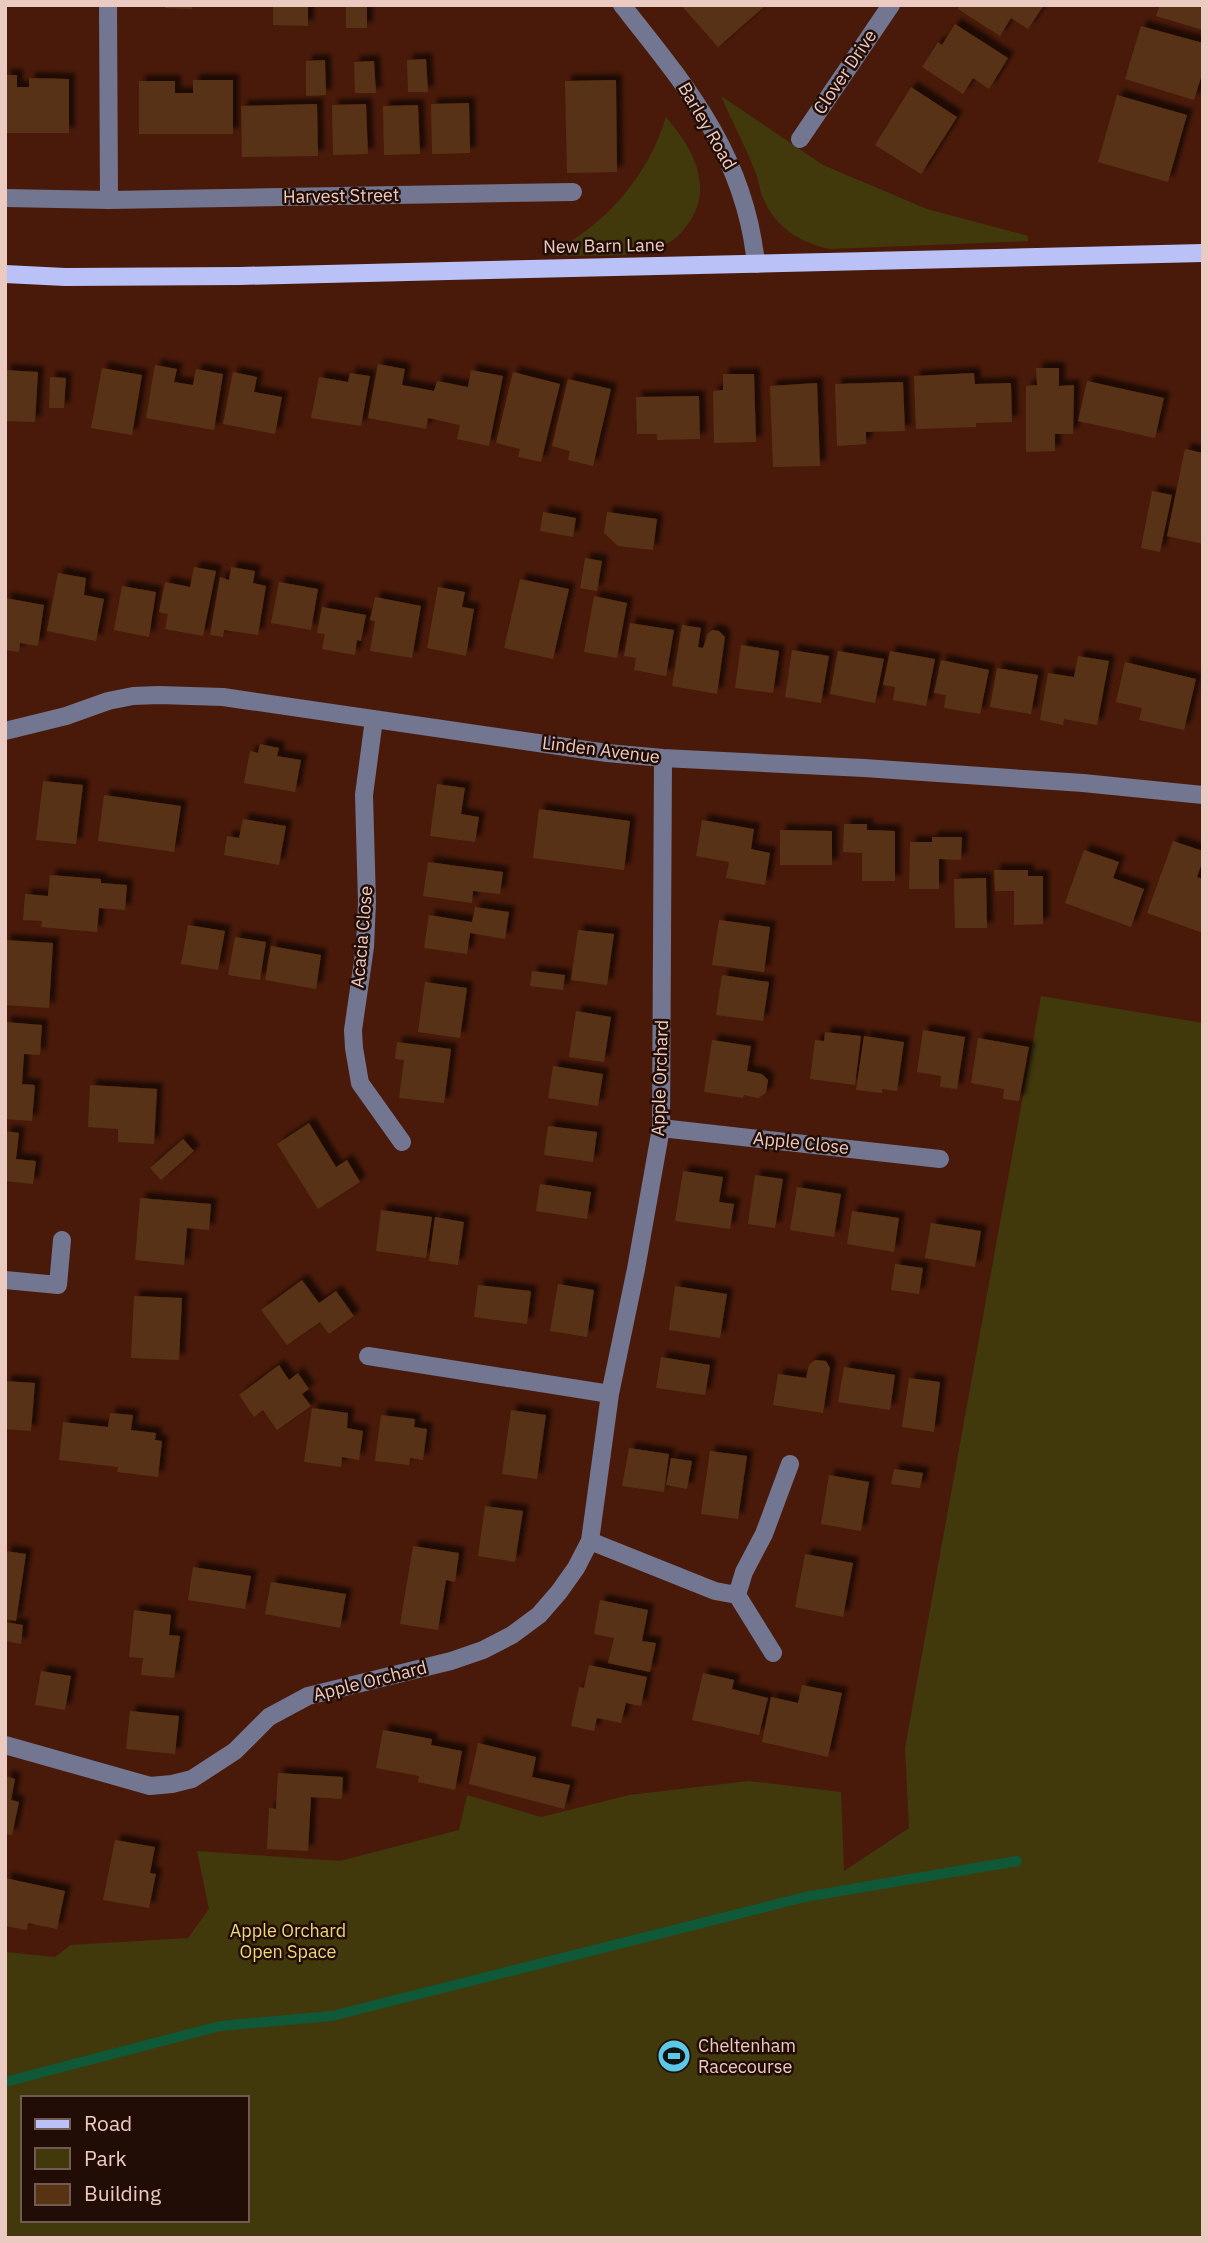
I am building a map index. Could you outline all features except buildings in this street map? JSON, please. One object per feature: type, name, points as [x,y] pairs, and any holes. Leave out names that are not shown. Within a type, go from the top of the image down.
[{"type":"main road","name":"New Barn Lane","points":[[5,274],[65,277],[240,276],[1203,253]]},
{"type":"street","points":[[108,5],[109,200]]},
{"type":"street","name":"Barley Road","points":[[622,5],[677,75],[723,146],[737,178],[752,229],[756,264]]},
{"type":"street","name":"Clover Drive","points":[[800,139],[891,5]]},
{"type":"street","name":"Harvest Street","points":[[5,198],[109,200],[573,192]]},
{"type":"street","name":"Linden Avenue","points":[[5,731],[66,716],[108,701],[159,695],[223,697],[607,753],[1083,783],[1203,795]]},
{"type":"street","name":"Acacia Close","points":[[374,719],[364,795],[367,848],[366,925],[353,1030],[354,1048],[360,1083],[402,1142]]},
{"type":"street","name":"Apple Orchard","points":[[5,1745],[150,1786],[192,1779],[235,1751],[269,1717],[308,1696],[451,1661],[483,1650],[539,1615],[576,1568],[590,1541],[610,1394],[662,1128],[663,758]]},
{"type":"street","name":"Apple Close","points":[[662,1128],[940,1158]]},
{"type":"street","points":[[5,1280],[58,1285],[62,1240]]},
{"type":"street","points":[[368,1356],[610,1394]]},
{"type":"street","points":[[737,1595],[744,1572],[764,1534],[790,1464]]},
{"type":"street","points":[[590,1541],[715,1591],[737,1595],[773,1653]]},
{"type":"green space","points":[[721,96],[823,165],[927,209],[1028,236],[1028,241],[830,249],[809,243],[790,232],[768,208],[751,162]]},
{"type":"green space","points":[[666,117],[692,154],[700,182],[696,210],[685,228],[664,246],[643,253],[552,256],[552,251],[590,228],[623,196],[649,158]]},
{"type":"green space","name":"Apple Orchard Open Space","points":[[1041,996],[1203,1023],[1203,2238],[5,2238],[5,1952],[55,1957],[71,1945],[188,1938],[209,1909],[197,1851],[340,1861],[459,1830],[467,1795],[541,1817],[629,1795],[749,1781],[841,1792],[844,1871],[909,1828],[905,1748]]},
{"type":"waterway","points":[[5,2082],[220,2026],[332,2016],[805,1897],[1017,1861]]},
{"type":"place","name":"Cheltenham Racecourse","points":[[674,2056]]}]
